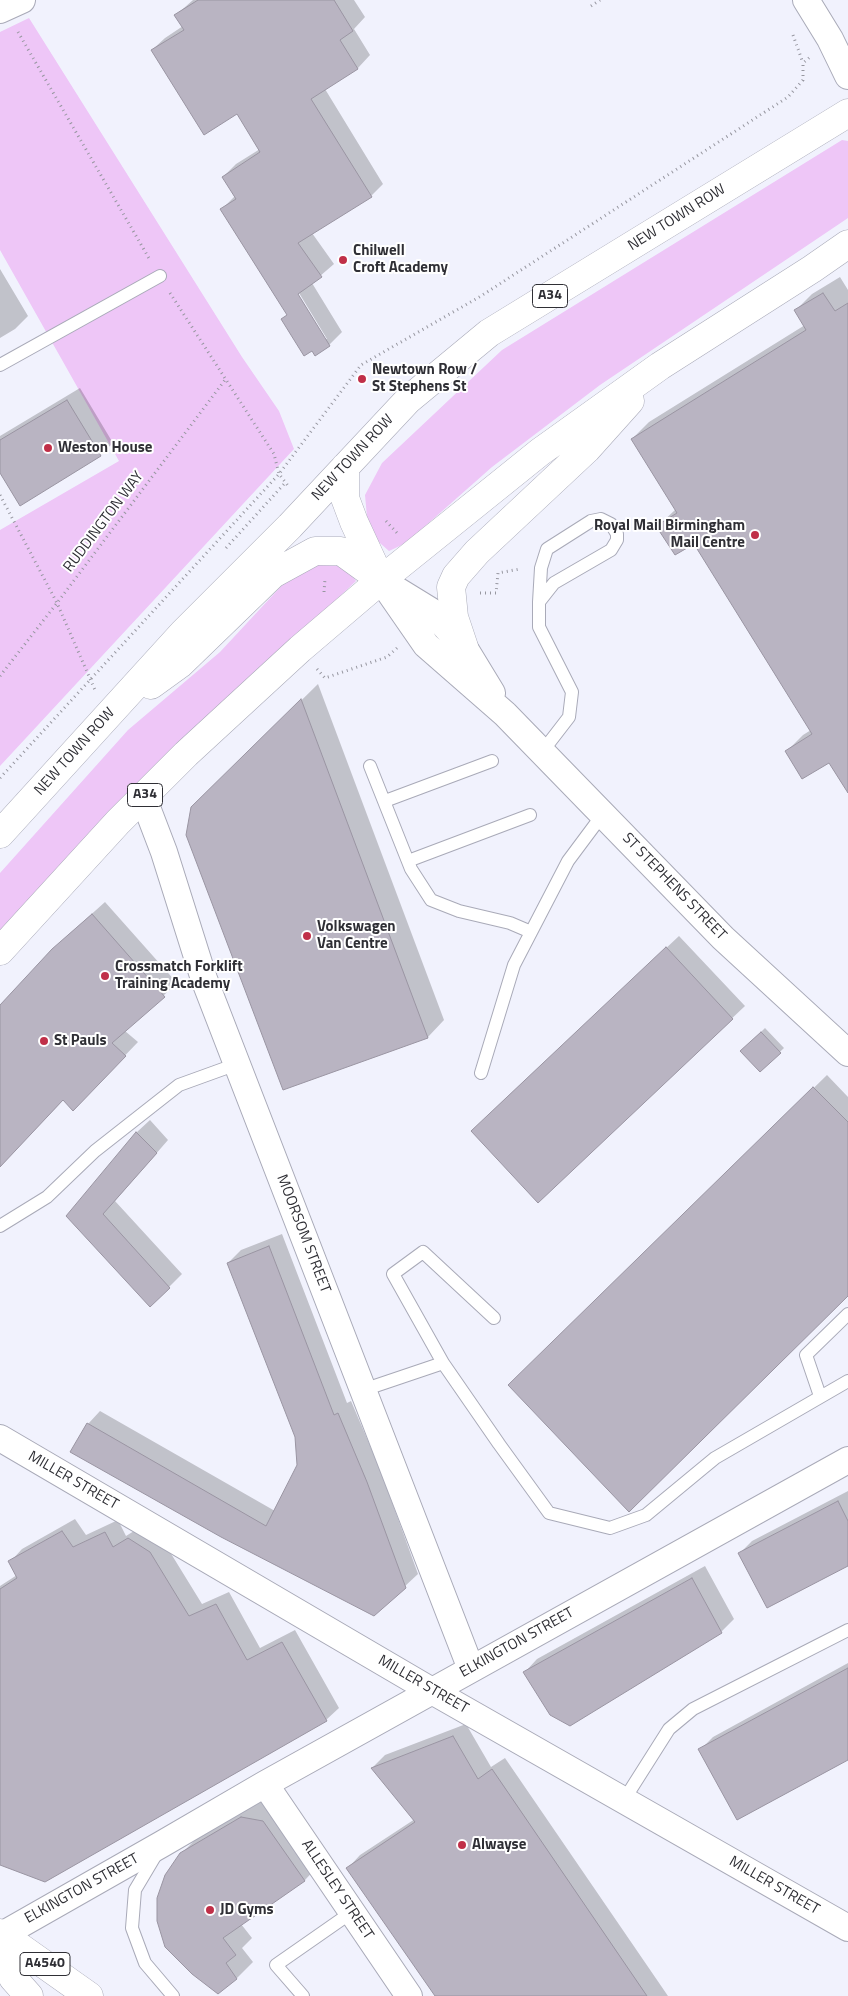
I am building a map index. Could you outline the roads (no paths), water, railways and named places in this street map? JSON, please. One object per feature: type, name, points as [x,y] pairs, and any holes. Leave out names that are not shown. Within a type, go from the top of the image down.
[{"type":"highway","name":"NEW TOWN ROW","points":[[0,834],[183,633],[306,510],[408,400],[489,333],[848,113]]},
{"type":"highway","name":"A34","points":[[0,951],[143,796],[186,754],[300,649],[381,580],[540,452],[660,366],[848,244]]},
{"type":"highway","points":[[464,647],[454,617],[451,587],[456,576],[476,552],[587,449],[660,366]]},
{"type":"highway","points":[[345,467],[345,498],[381,580]]},
{"type":"highway","points":[[107,717],[180,664],[274,574],[316,551],[340,551],[381,580]]},
{"type":"highway","points":[[1,1934],[4,1958],[13,1978],[29,1996]]},
{"type":"highway","name":"A4540","points":[[1,1934],[89,1996]]},
{"type":"street","points":[[806,0],[830,39],[848,76]]},
{"type":"street","name":"ST STEPHENS STREET","points":[[381,580],[431,611],[464,647],[505,714]]},
{"type":"street","name":"ST STEPHENS STREET","points":[[381,580],[426,645],[505,714],[723,938],[846,1046]]},
{"type":"street","name":"MOORSOM STREET","points":[[143,796],[164,852],[204,978],[471,1669]]},
{"type":"street","name":"MILLER STREET","points":[[0,1438],[432,1691],[848,1928]]},
{"type":"street","name":"ELKINGTON STREET","points":[[1,1934],[162,1844],[264,1784],[848,1460]]},
{"type":"street","name":"ALLESLEY STREET","points":[[264,1784],[409,1996]]},
{"type":"lane","points":[[0,365],[160,276]]},
{"type":"lane","points":[[539,602],[554,583],[612,550],[617,540],[611,524],[602,519],[591,521],[547,549],[541,568],[539,602],[539,627],[572,692],[569,717],[542,752]]},
{"type":"lane","points":[[384,801],[492,761]]},
{"type":"lane","points":[[370,766],[411,869],[431,900],[459,911],[510,923],[531,932]]},
{"type":"lane","points":[[481,1073],[514,965],[568,861],[603,814]]},
{"type":"lane","points":[[408,861],[530,815]]},
{"type":"lane","points":[[0,1226],[47,1197],[96,1151],[180,1085],[237,1064]]},
{"type":"lane","points":[[494,1318],[423,1252],[393,1274],[443,1363],[498,1444],[549,1513],[610,1528],[646,1515],[715,1458],[848,1380]]},
{"type":"lane","points":[[820,1396],[806,1355],[848,1314]]},
{"type":"lane","points":[[363,1390],[443,1363]]},
{"type":"lane","points":[[624,1800],[669,1729],[693,1709],[848,1630]]},
{"type":"lane","name":"ELKINGTON STREET","points":[[162,1844],[135,1890],[132,1928],[145,1963],[173,1996]]},
{"type":"lane","points":[[304,1996],[276,1965],[352,1912]]},
{"type":"place","name":"Chilwell Croft Academy","points":[[343,260]]},
{"type":"place","name":"Newtown Row / St Stephens St","points":[[362,379]]},
{"type":"place","name":"Weston House","points":[[48,448]]},
{"type":"place","name":"Royal Mail Birmingham Mail Centre","points":[[755,535]]},
{"type":"place","name":"Volkswagen Van Centre","points":[[307,936]]},
{"type":"place","name":"Crossmatch Forklift Training Academy","points":[[105,976]]},
{"type":"place","name":"St Pauls","points":[[44,1041]]},
{"type":"place","name":"Alwayse","points":[[462,1845]]},
{"type":"place","name":"JD Gyms","points":[[210,1910]]}]
